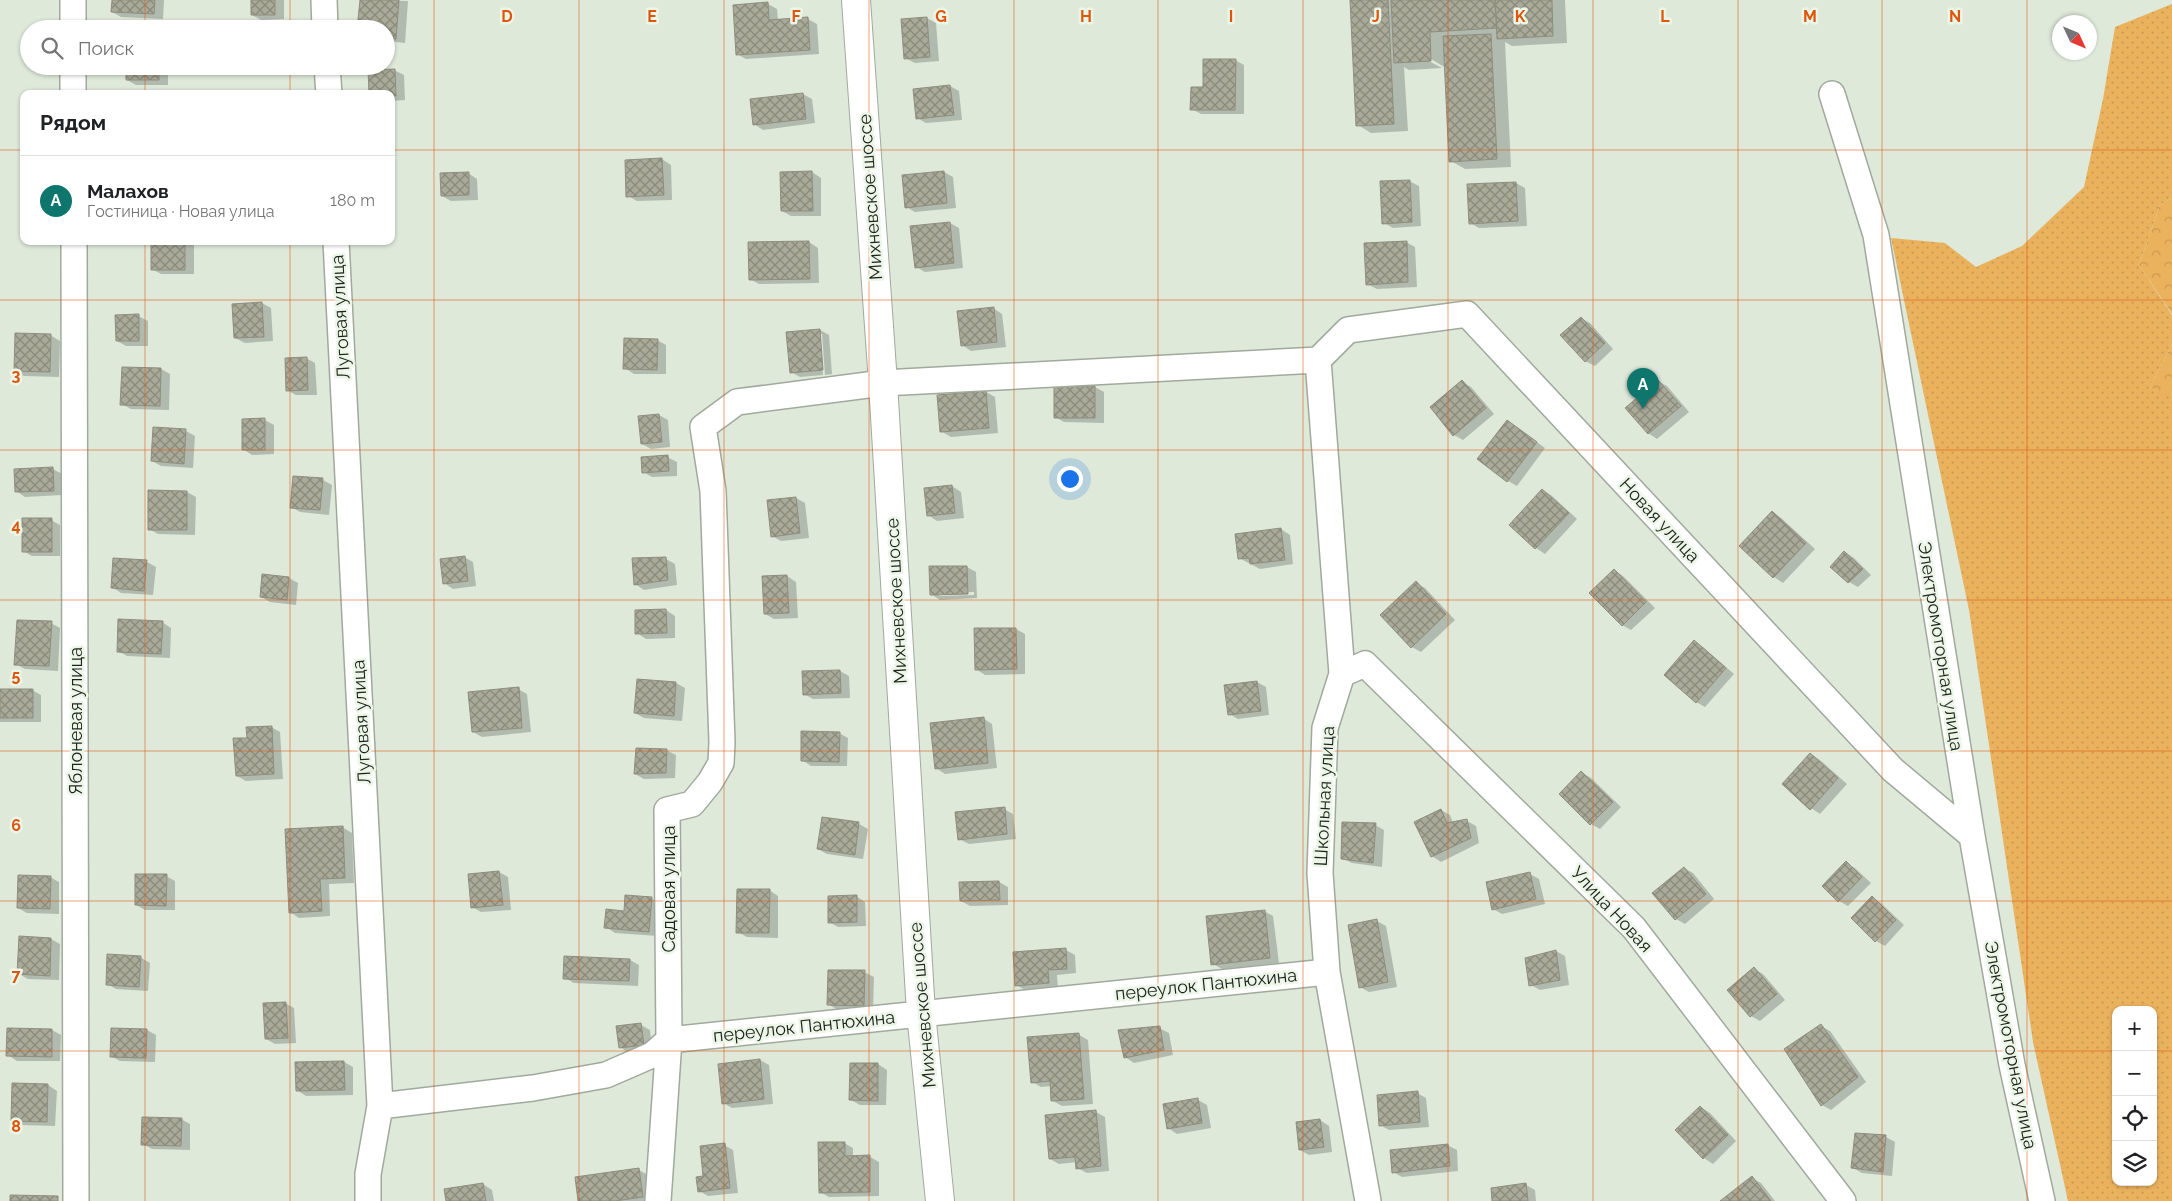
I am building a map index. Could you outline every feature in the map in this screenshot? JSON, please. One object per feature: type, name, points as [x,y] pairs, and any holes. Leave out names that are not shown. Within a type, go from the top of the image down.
[{"type":"street","points":[[73,0],[73,20]]},
{"type":"street","points":[[324,0],[325,20]]},
{"type":"street","name":"Михневское шоссе","points":[[856,0],[883,384],[921,1014],[940,1201]]},
{"type":"street","points":[[73,75],[73,90]]},
{"type":"street","points":[[328,75],[329,90]]},
{"type":"street","name":"Электромоторная улица","points":[[1832,94],[1876,235],[1972,836],[2012,1064],[2042,1201]]},
{"type":"street","name":"Яблоневая улица","points":[[74,245],[76,1201]]},
{"type":"street","name":"Луговая улица","points":[[336,245],[380,1106],[368,1174],[368,1201]]},
{"type":"street","name":"Новая улица","points":[[1318,360],[1348,330],[1467,314],[1893,770],[1972,836]]},
{"type":"street","points":[[883,384],[1318,360]]},
{"type":"street","name":"Школьная улица","points":[[1318,360],[1342,674],[1325,728],[1320,873],[1327,972],[1368,1201]]},
{"type":"street","name":"Садовая улица","points":[[658,1201],[669,1040],[667,810],[692,804],[710,782],[720,763],[722,749],[713,491],[703,427],[737,402],[883,384]]},
{"type":"street","name":"Улица Новая","points":[[1342,674],[1365,664],[1634,928],[1843,1201]]},
{"type":"street","name":"переулок Пантюхина","points":[[669,1040],[1327,972]]},
{"type":"street","points":[[380,1106],[533,1088],[606,1075],[652,1055],[669,1040]]},
{"type":"green space","points":[[2172,4],[2172,198],[2160,205],[2139,265],[2172,315],[2172,344],[2150,387],[2169,396],[2172,394],[2172,1201],[2068,1201],[2033,1042],[1969,610],[1891,238],[1945,243],[1976,267],[2022,246],[2084,187],[2103,99],[2115,27]]},
{"type":"green space","points":[[2172,198],[2172,314],[2139,265],[2160,205]]},
{"type":"green space","points":[[2172,344],[2172,394],[2169,397],[2150,387]]},
{"type":"building","points":[[112,0],[155,0],[154,14],[111,12]]},
{"type":"building","points":[[251,0],[275,0],[275,15],[251,15]]},
{"type":"building","points":[[360,0],[399,0],[396,39],[395,20],[358,20]]},
{"type":"building","points":[[1350,0],[1388,0],[1394,124],[1356,126]]},
{"type":"building","points":[[1391,0],[1495,0],[1497,28],[1430,32],[1431,61],[1394,63]]},
{"type":"building","points":[[1495,0],[1552,0],[1553,36],[1497,39]]},
{"type":"building","points":[[768,2],[769,20],[808,17],[810,50],[736,55],[733,5]]},
{"type":"building","points":[[927,17],[930,57],[904,59],[901,19]]},
{"type":"building","points":[[1491,34],[1497,159],[1449,162],[1443,36]]},
{"type":"building","points":[[1203,59],[1236,59],[1235,110],[1190,110],[1191,87],[1203,87]]},
{"type":"building","points":[[395,69],[396,96],[395,90],[369,90],[368,75],[395,75]]},
{"type":"building","points":[[126,75],[159,75],[159,80],[126,80]]},
{"type":"building","points":[[950,85],[954,115],[916,119],[913,89]]},
{"type":"building","points":[[803,93],[806,119],[753,125],[750,99]]},
{"type":"building","points":[[662,158],[664,195],[626,197],[625,160]]},
{"type":"building","points":[[812,171],[813,211],[781,211],[780,172]]},
{"type":"building","points":[[944,171],[947,203],[905,208],[902,175]]},
{"type":"building","points":[[469,172],[469,195],[441,196],[440,173]]},
{"type":"building","points":[[1410,180],[1412,222],[1382,224],[1380,181]]},
{"type":"building","points":[[1516,182],[1518,221],[1469,224],[1467,184]]},
{"type":"building","points":[[950,222],[954,263],[915,268],[910,226]]},
{"type":"building","points":[[809,241],[810,279],[749,280],[748,242]]},
{"type":"building","points":[[1407,241],[1408,282],[1366,285],[1364,243]]},
{"type":"building","points":[[151,245],[185,245],[185,270],[151,270]]},
{"type":"building","points":[[262,302],[264,337],[234,338],[232,304]]},
{"type":"building","points":[[994,307],[997,342],[961,346],[957,311]]},
{"type":"building","points":[[139,314],[139,341],[116,341],[115,315]]},
{"type":"building","points":[[1581,317],[1605,343],[1585,362],[1560,335]]},
{"type":"building","points":[[820,329],[823,370],[790,373],[786,332]]},
{"type":"building","points":[[15,333],[51,334],[50,372],[14,371]]},
{"type":"building","points":[[624,338],[658,339],[657,370],[623,369]]},
{"type":"building","points":[[307,357],[308,390],[286,391],[285,358]]},
{"type":"building","points":[[122,367],[161,368],[160,406],[120,405]]},
{"type":"building","points":[[1462,380],[1486,408],[1453,436],[1430,407]]},
{"type":"building","points":[[1658,380],[1681,406],[1648,434],[1625,408]]},
{"type":"building","points":[[1054,386],[1095,386],[1095,418],[1054,418]]},
{"type":"building","points":[[986,391],[989,428],[940,432],[937,395]]},
{"type":"building","points":[[659,414],[662,442],[641,444],[638,416]]},
{"type":"building","points":[[265,418],[265,450],[242,450],[242,419]]},
{"type":"building","points":[[1507,420],[1537,442],[1507,482],[1477,459]]},
{"type":"building","points":[[153,427],[186,429],[184,464],[151,461]]},
{"type":"building","points":[[668,455],[669,471],[642,473],[641,457]]},
{"type":"building","points":[[53,467],[54,491],[15,492],[14,469]]},
{"type":"building","points":[[293,476],[323,478],[320,510],[290,508]]},
{"type":"building","points":[[952,485],[955,513],[927,516],[924,488]]},
{"type":"building","points":[[1542,489],[1569,513],[1535,549],[1509,525]]},
{"type":"building","points":[[148,490],[187,491],[187,530],[148,530]]},
{"type":"building","points":[[796,497],[800,533],[771,537],[767,500]]},
{"type":"building","points":[[1772,511],[1806,543],[1773,578],[1739,546]]},
{"type":"building","points":[[22,518],[52,518],[52,552],[22,552]]},
{"type":"building","points":[[1281,528],[1285,560],[1250,564],[1249,558],[1238,559],[1235,534]]},
{"type":"building","points":[[1844,551],[1863,569],[1848,583],[1830,567]]},
{"type":"building","points":[[465,556],[468,581],[443,584],[440,559]]},
{"type":"building","points":[[666,557],[668,580],[634,585],[632,558]]},
{"type":"building","points":[[113,558],[147,560],[144,591],[111,588]]},
{"type":"building","points":[[929,566],[967,566],[968,594],[930,595]]},
{"type":"building","points":[[1614,569],[1646,602],[1622,626],[1589,593]]},
{"type":"building","points":[[262,574],[289,577],[287,600],[260,597]]},
{"type":"building","points":[[787,575],[789,613],[764,614],[762,576]]},
{"type":"building","points":[[1416,581],[1446,614],[1411,648],[1380,615]]},
{"type":"building","points":[[666,609],[667,633],[635,634],[635,610]]},
{"type":"building","points":[[118,619],[163,621],[161,654],[117,652]]},
{"type":"building","points":[[17,620],[52,621],[49,666],[14,665]]},
{"type":"building","points":[[974,628],[1016,628],[1017,669],[975,670]]},
{"type":"building","points":[[1694,640],[1726,668],[1696,703],[1664,675]]},
{"type":"building","points":[[840,670],[841,693],[803,695],[802,671]]},
{"type":"building","points":[[637,679],[676,682],[674,716],[634,713]]},
{"type":"building","points":[[1257,681],[1261,711],[1228,715],[1224,685]]},
{"type":"building","points":[[519,687],[522,728],[472,732],[468,692]]},
{"type":"building","points":[[0,689],[33,689],[33,718],[0,718]]},
{"type":"building","points":[[984,717],[988,763],[935,769],[930,723]]},
{"type":"building","points":[[272,726],[274,774],[236,776],[233,738],[247,738],[246,727]]},
{"type":"building","points":[[801,731],[840,732],[839,762],[801,761]]},
{"type":"building","points":[[636,748],[667,749],[666,773],[634,774]]},
{"type":"building","points":[[1810,753],[1838,778],[1810,810],[1782,784]]},
{"type":"building","points":[[1581,771],[1613,802],[1590,825],[1559,794]]},
{"type":"building","points":[[1005,807],[1007,834],[958,840],[955,812]]},
{"type":"building","points":[[1441,809],[1447,823],[1467,819],[1471,838],[1431,857],[1414,822]]},
{"type":"building","points":[[822,817],[859,822],[855,855],[817,849]]},
{"type":"building","points":[[1342,822],[1376,823],[1373,863],[1341,859]]},
{"type":"building","points":[[343,826],[345,878],[320,879],[322,911],[289,913],[285,829]]},
{"type":"building","points":[[1846,861],[1862,877],[1838,902],[1822,886]]},
{"type":"building","points":[[1684,867],[1706,894],[1675,920],[1652,893]]},
{"type":"building","points":[[499,871],[503,905],[471,908],[468,874]]},
{"type":"building","points":[[1530,872],[1536,899],[1492,910],[1486,882]]},
{"type":"building","points":[[135,874],[167,874],[166,906],[135,905]]},
{"type":"building","points":[[18,875],[51,876],[50,909],[17,908]]},
{"type":"building","points":[[999,881],[1000,900],[960,901],[959,882]]},
{"type":"building","points":[[737,889],[770,889],[769,933],[736,933]]},
{"type":"building","points":[[625,895],[652,897],[649,932],[604,928],[606,909],[624,911]]},
{"type":"building","points":[[857,895],[857,922],[828,923],[828,896]]},
{"type":"building","points":[[1872,896],[1896,920],[1875,942],[1851,918]]},
{"type":"building","points":[[1265,910],[1270,958],[1211,965],[1206,916]]},
{"type":"building","points":[[1377,919],[1388,982],[1359,988],[1348,925]]},
{"type":"building","points":[[19,936],[51,938],[50,976],[17,974]]},
{"type":"building","points":[[1066,948],[1067,969],[1048,970],[1049,983],[1015,986],[1013,952]]},
{"type":"building","points":[[1556,950],[1560,980],[1529,986],[1525,958]]},
{"type":"building","points":[[107,954],[141,956],[139,987],[106,985]]},
{"type":"building","points":[[564,956],[630,959],[629,981],[563,979]]},
{"type":"building","points":[[1754,967],[1777,994],[1750,1017],[1727,990]]},
{"type":"building","points":[[828,970],[865,970],[864,1006],[827,1005]]},
{"type":"building","points":[[286,1002],[288,1038],[265,1039],[263,1003]]},
{"type":"building","points":[[641,1023],[644,1045],[619,1048],[616,1026]]},
{"type":"building","points":[[1821,1024],[1858,1077],[1821,1106],[1784,1049]]},
{"type":"building","points":[[1160,1026],[1164,1050],[1124,1058],[1118,1030]]},
{"type":"building","points":[[7,1028],[52,1029],[52,1057],[6,1056]]},
{"type":"building","points":[[111,1028],[147,1029],[146,1058],[110,1057]]},
{"type":"building","points":[[1079,1033],[1084,1099],[1051,1101],[1050,1081],[1031,1083],[1027,1037]]},
{"type":"building","points":[[760,1059],[764,1099],[722,1104],[718,1064]]},
{"type":"building","points":[[344,1061],[345,1090],[296,1091],[295,1062]]},
{"type":"building","points":[[850,1063],[878,1063],[878,1101],[849,1100]]},
{"type":"building","points":[[12,1083],[48,1084],[47,1122],[11,1121]]},
{"type":"building","points":[[1418,1091],[1420,1122],[1379,1126],[1377,1095]]},
{"type":"building","points":[[1198,1098],[1202,1123],[1167,1129],[1163,1104]]},
{"type":"building","points":[[1700,1106],[1728,1135],[1703,1159],[1675,1130]]},
{"type":"building","points":[[1096,1110],[1101,1166],[1076,1169],[1075,1157],[1049,1159],[1045,1115]]},
{"type":"building","points":[[142,1117],[182,1118],[181,1146],[141,1145]]},
{"type":"building","points":[[1320,1119],[1324,1147],[1299,1150],[1296,1122]]},
{"type":"building","points":[[1855,1133],[1886,1135],[1883,1172],[1851,1168]]},
{"type":"building","points":[[818,1142],[845,1142],[845,1156],[870,1155],[870,1192],[819,1193]]},
{"type":"building","points":[[725,1143],[730,1188],[698,1192],[696,1177],[703,1176],[700,1146]]},
{"type":"building","points":[[1448,1144],[1450,1166],[1392,1173],[1390,1150]]},
{"type":"building","points":[[639,1168],[643,1197],[615,1201],[578,1201],[575,1177]]},
{"type":"building","points":[[1752,1176],[1771,1201],[1720,1201]]},
{"type":"building","points":[[483,1183],[486,1201],[446,1201],[444,1189]]},
{"type":"building","points":[[1526,1183],[1528,1201],[1492,1201],[1491,1188]]},
{"type":"building","points":[[10,1195],[58,1196],[58,1201],[10,1201]]},
{"type":"place","name":"Малахов","points":[[1643,409]]}]
